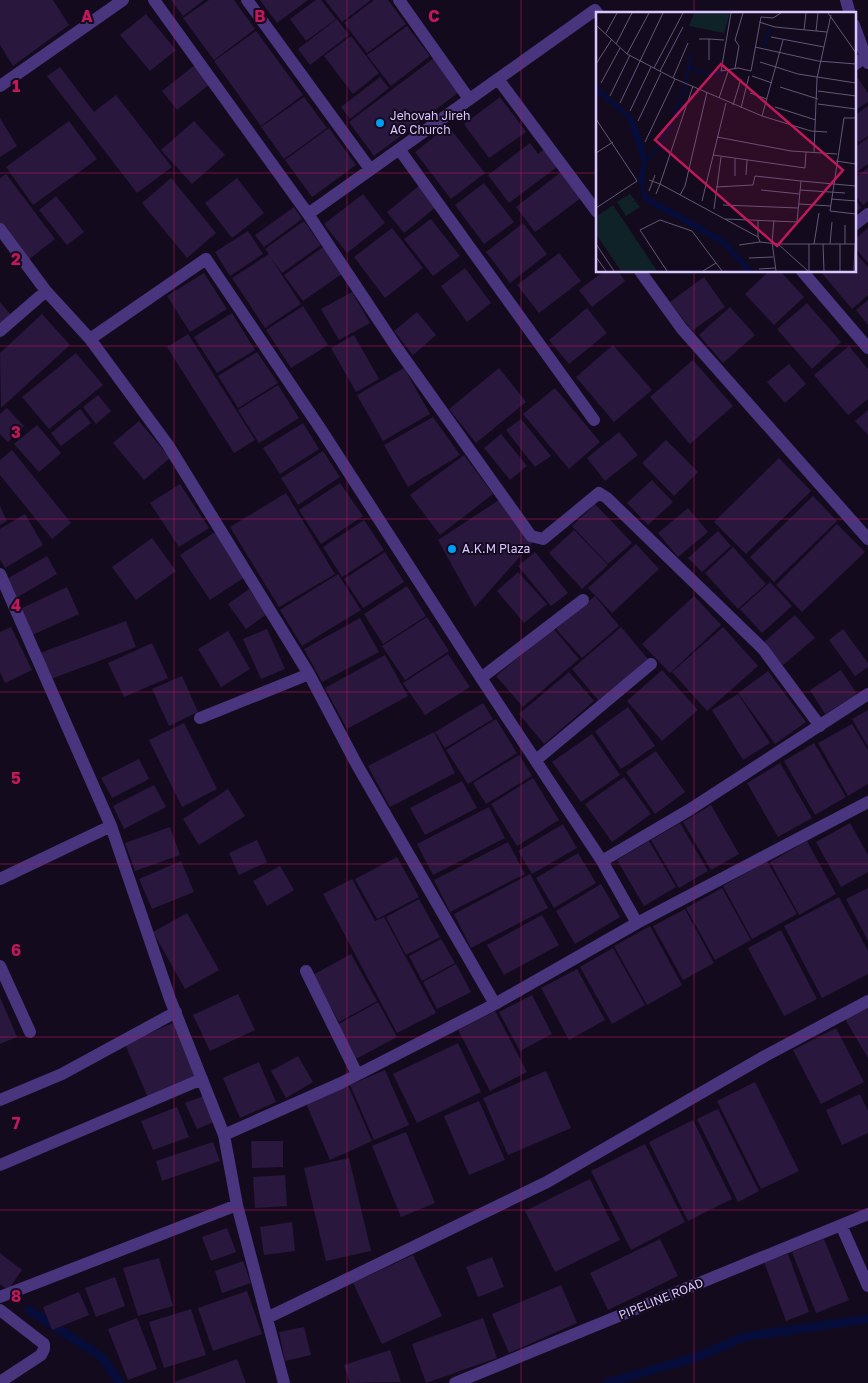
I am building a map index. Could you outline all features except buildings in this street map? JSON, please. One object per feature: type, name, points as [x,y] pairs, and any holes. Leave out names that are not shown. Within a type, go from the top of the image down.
[{"type":"street","points":[[0,86],[123,0]]},
{"type":"street","points":[[154,0],[308,214],[396,348],[531,536],[543,539],[599,493],[607,498],[763,649],[820,726]]},
{"type":"street","points":[[247,0],[370,169]]},
{"type":"street","points":[[399,0],[469,98]]},
{"type":"street","points":[[308,214],[469,98],[595,10],[596,12]]},
{"type":"street","points":[[856,30],[868,58],[856,64]]},
{"type":"street","points":[[498,79],[596,211]]},
{"type":"street","points":[[399,149],[594,420]]},
{"type":"street","points":[[856,223],[868,214]]},
{"type":"street","points":[[0,229],[46,291],[90,339],[168,445],[309,674],[357,765],[495,1004]]},
{"type":"street","points":[[90,339],[206,259],[322,431],[481,678],[602,860],[637,924]]},
{"type":"street","points":[[641,272],[682,329],[868,539]]},
{"type":"street","points":[[803,272],[868,348]]},
{"type":"street","points":[[0,331],[46,291]]},
{"type":"street","points":[[0,574],[111,826],[176,1012],[224,1135],[237,1205],[284,1383]]},
{"type":"street","points":[[481,678],[583,600]]},
{"type":"street","points":[[536,760],[651,664]]},
{"type":"street","points":[[200,718],[309,674]]},
{"type":"street","points":[[602,860],[689,810],[868,694]]},
{"type":"street","points":[[224,1135],[357,1074],[495,1004],[637,924],[868,802]]},
{"type":"street","points":[[0,879],[111,826]]},
{"type":"street","points":[[0,966],[30,1032]]},
{"type":"street","points":[[306,971],[357,1074]]},
{"type":"street","points":[[267,1318],[547,1182],[765,1056],[868,1001]]},
{"type":"street","points":[[0,1100],[62,1074],[176,1012]]},
{"type":"street","points":[[0,1165],[202,1079]]},
{"type":"street","points":[[0,1297],[237,1205]]},
{"type":"street","name":"PIPELINE ROAD","points":[[455,1383],[868,1214]]},
{"type":"street","points":[[841,1225],[867,1278]]},
{"type":"street","points":[[0,1310],[44,1344],[44,1350],[41,1355],[0,1382]]},
{"type":"waterway","points":[[29,1310],[102,1357],[120,1383]]},
{"type":"waterway","points":[[607,1383],[697,1357],[744,1337],[868,1319]]},
{"type":"place","name":"Jehovah Jireh AG Church","points":[[380,123]]},
{"type":"place","name":"A.K.M Plaza","points":[[452,549]]}]
